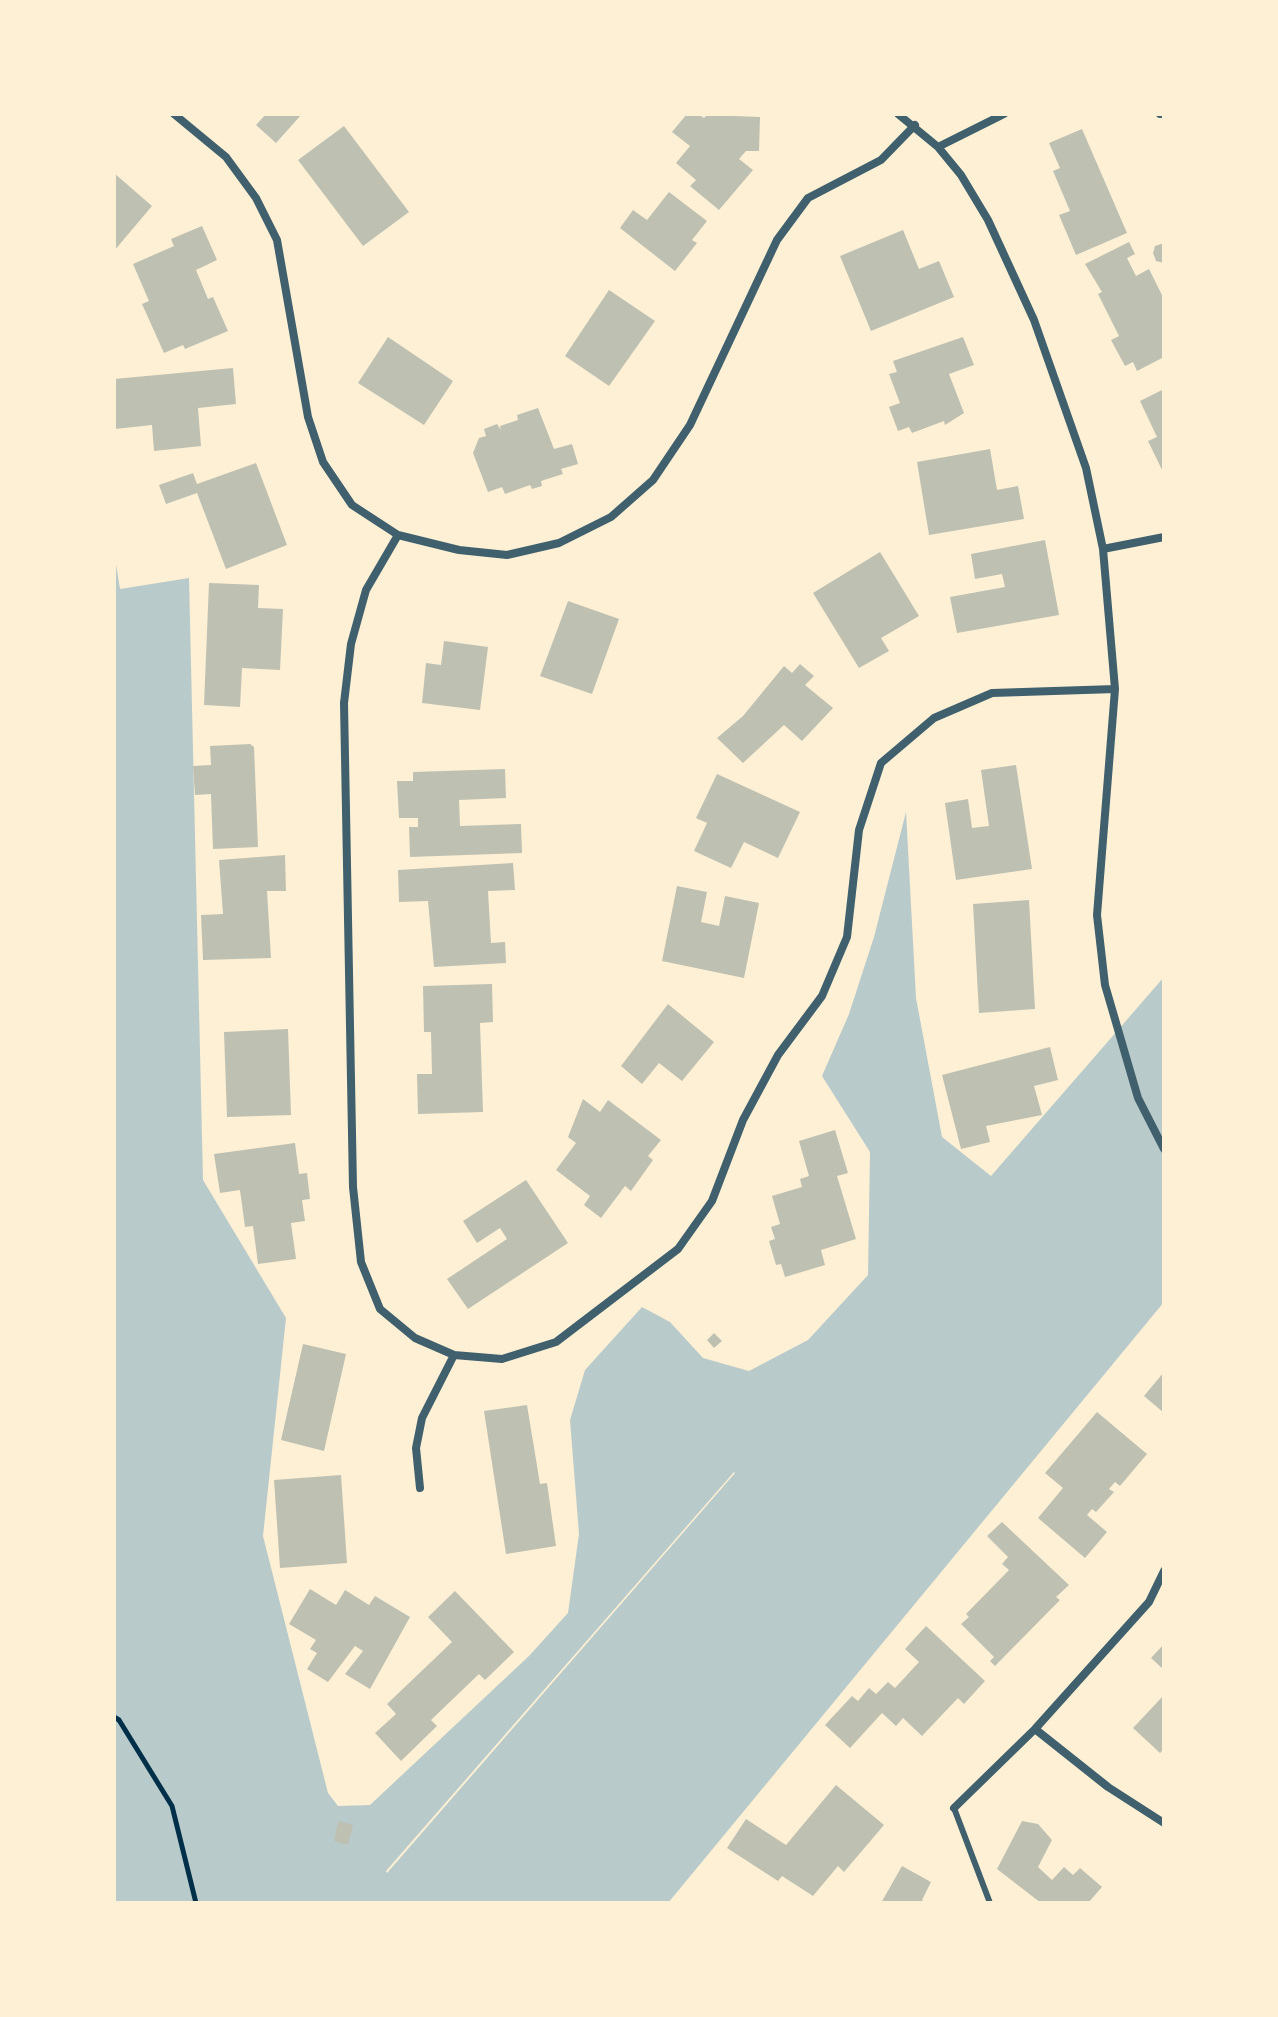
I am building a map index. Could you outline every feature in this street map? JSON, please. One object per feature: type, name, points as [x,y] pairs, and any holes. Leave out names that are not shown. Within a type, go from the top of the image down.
[{"type":"street","points":[[174,114],[226,157],[256,198],[277,240],[308,417],[323,462],[352,505],[398,535],[459,550],[507,555],[559,543],[611,517],[653,480],[690,425],[777,240],[808,198],[881,160],[915,125]]},
{"type":"street","points":[[898,114],[938,147],[961,175],[988,220],[1034,320],[1086,468],[1103,549],[1115,689],[1097,915],[1105,985],[1138,1098],[1164,1149]]},
{"type":"street","points":[[938,147],[1004,114]]},
{"type":"street","points":[[398,535],[366,590],[351,644],[344,703],[353,1187],[361,1262],[380,1309],[415,1338],[454,1355],[502,1359],[556,1342],[678,1249],[712,1201],[743,1120],[778,1055],[822,996],[847,937],[859,830],[881,763],[934,718],[992,693],[1115,689]]},
{"type":"street","points":[[1103,549],[1164,537]]},
{"type":"street","points":[[420,1488],[416,1448],[422,1418],[454,1355]]},
{"type":"street","points":[[954,1808],[1035,1729],[1149,1602],[1164,1571]]},
{"type":"street","points":[[1035,1729],[1108,1787],[1164,1823]]},
{"type":"lane","points":[[954,1808],[990,1903]]},
{"type":"path","points":[[114,1717],[119,1720],[172,1806],[196,1903]]},
{"type":"shaded area","points":[[114,552],[120,589],[189,578],[203,1180],[286,1318],[263,1536],[328,1793],[338,1806],[370,1805],[529,1656],[568,1613],[579,1534],[570,1420],[585,1370],[642,1307],[670,1322],[703,1358],[749,1371],[808,1340],[868,1275],[870,1152],[822,1076],[849,1014],[874,937],[906,812],[916,998],[942,1137],[991,1176],[1164,977],[1164,1302],[668,1903],[114,1903]],"holes":[[[735,1473],[387,1873],[386,1871]]]},
{"type":"building","points":[[266,114],[302,114],[276,143],[256,125]]},
{"type":"building","points":[[687,114],[698,114],[704,118],[707,115],[760,117],[759,151],[746,151],[739,159],[753,170],[719,210],[690,186],[696,180],[676,163],[690,146],[672,132]]},
{"type":"building","points":[[344,126],[409,212],[363,246],[298,160]]},
{"type":"building","points":[[1082,129],[1127,233],[1076,255],[1059,215],[1070,211],[1053,171],[1060,168],[1049,143]]},
{"type":"building","points":[[114,173],[152,206],[114,251]]},
{"type":"building","points":[[669,192],[707,221],[692,240],[697,243],[675,271],[620,228],[633,210],[647,220]]},
{"type":"building","points":[[202,226],[217,260],[196,270],[208,299],[213,297],[228,331],[185,349],[183,345],[164,353],[142,304],[149,301],[133,264],[174,246],[171,239]]},
{"type":"building","points":[[903,230],[919,269],[939,261],[954,297],[871,331],[840,256]]},
{"type":"building","points":[[1129,242],[1135,254],[1127,258],[1136,276],[1149,269],[1164,299],[1164,357],[1137,371],[1133,362],[1125,366],[1111,340],[1119,336],[1098,294],[1102,292],[1085,264]]},
{"type":"building","points":[[1164,243],[1164,263],[1156,261],[1153,253],[1155,246]]},
{"type":"building","points":[[609,290],[655,321],[609,386],[565,356]]},
{"type":"building","points":[[388,337],[453,381],[424,425],[358,383]]},
{"type":"building","points":[[963,337],[974,365],[949,374],[964,413],[945,425],[944,421],[912,433],[909,427],[898,431],[889,407],[900,403],[889,374],[897,372],[893,361]]},
{"type":"building","points":[[233,368],[236,404],[198,408],[201,446],[154,451],[152,425],[115,429],[114,379]]},
{"type":"building","points":[[1164,389],[1164,474],[1148,441],[1157,437],[1140,401]]},
{"type":"building","points":[[538,408],[554,449],[572,444],[578,464],[561,469],[563,474],[541,481],[542,486],[532,489],[530,485],[505,494],[502,487],[488,492],[473,453],[479,438],[486,436],[484,429],[497,424],[501,430],[500,426],[518,420],[517,415]]},
{"type":"building","points":[[990,449],[997,490],[1018,486],[1024,519],[929,535],[917,462]]},
{"type":"building","points":[[256,463],[287,545],[226,569],[197,493],[166,504],[159,485],[193,473],[197,484]]},
{"type":"building","points":[[1045,540],[1059,615],[957,633],[950,597],[1005,587],[1002,574],[975,579],[971,554]]},
{"type":"building","points":[[880,552],[919,616],[881,638],[889,651],[859,668],[813,593]]},
{"type":"building","points":[[209,583],[259,585],[258,608],[283,609],[280,670],[242,668],[240,707],[204,705]]},
{"type":"building","points":[[568,601],[619,619],[592,694],[540,676]]},
{"type":"building","points":[[444,641],[488,647],[480,710],[422,703],[426,663],[441,665]]},
{"type":"building","points":[[800,664],[814,676],[805,685],[833,708],[802,741],[784,725],[743,763],[717,738],[743,716],[784,666],[792,673]]},
{"type":"building","points":[[250,744],[254,747],[258,847],[213,849],[211,794],[195,795],[193,766],[211,765],[210,746]]},
{"type":"building","points":[[1016,765],[1032,869],[956,880],[945,803],[968,799],[972,828],[989,826],[981,770]]},
{"type":"building","points":[[505,769],[506,798],[459,800],[460,826],[521,824],[522,853],[410,857],[409,827],[418,827],[418,818],[399,818],[397,781],[413,781],[413,772]]},
{"type":"building","points":[[717,774],[800,812],[778,858],[744,842],[731,868],[694,851],[707,823],[696,818]]},
{"type":"building","points":[[285,855],[286,891],[267,891],[271,958],[203,960],[201,915],[223,914],[219,860]]},
{"type":"building","points":[[513,863],[515,890],[488,891],[491,943],[505,942],[506,963],[434,967],[428,901],[399,902],[398,870]]},
{"type":"building","points":[[677,886],[707,892],[701,922],[719,926],[725,896],[759,903],[744,978],[662,961]]},
{"type":"building","points":[[1029,900],[1035,1009],[979,1013],[973,904]]},
{"type":"building","points":[[492,984],[493,1022],[480,1023],[483,1112],[418,1114],[417,1074],[432,1074],[431,1032],[424,1032],[423,986]]},
{"type":"building","points":[[668,1004],[714,1042],[682,1081],[659,1063],[642,1084],[621,1066]]},
{"type":"building","points":[[288,1029],[291,1115],[227,1117],[224,1032]]},
{"type":"building","points":[[1050,1047],[1058,1080],[1034,1086],[1042,1115],[986,1126],[990,1142],[961,1149],[942,1075]]},
{"type":"building","points":[[583,1099],[600,1112],[608,1100],[661,1140],[648,1156],[653,1160],[631,1191],[625,1186],[601,1218],[584,1205],[590,1196],[556,1170],[576,1143],[568,1137]]},
{"type":"building","points":[[835,1130],[848,1173],[837,1176],[856,1239],[821,1250],[825,1265],[785,1277],[781,1264],[776,1265],[769,1241],[775,1239],[771,1227],[780,1224],[772,1196],[802,1187],[800,1179],[809,1176],[799,1141]]},
{"type":"building","points":[[295,1143],[299,1174],[307,1173],[310,1199],[302,1200],[305,1221],[291,1223],[296,1259],[258,1264],[253,1226],[245,1227],[240,1190],[220,1193],[214,1154]]},
{"type":"building","points":[[526,1180],[568,1243],[468,1309],[447,1279],[507,1239],[500,1228],[477,1243],[463,1221]]},
{"type":"building","points":[[714,1333],[722,1341],[714,1348],[707,1340]]},
{"type":"building","points":[[303,1344],[346,1354],[324,1451],[281,1440]]},
{"type":"building","points":[[1164,1372],[1164,1413],[1144,1396]]},
{"type":"building","points":[[527,1405],[540,1484],[547,1483],[556,1546],[506,1554],[484,1411]]},
{"type":"building","points":[[1097,1412],[1147,1454],[1120,1486],[1115,1482],[1109,1489],[1114,1492],[1096,1512],[1092,1509],[1087,1515],[1107,1532],[1085,1558],[1038,1518],[1063,1488],[1045,1473]]},
{"type":"building","points":[[341,1475],[347,1563],[280,1568],[274,1480]]},
{"type":"building","points":[[1002,1522],[1069,1585],[1056,1597],[1060,1600],[995,1666],[990,1661],[994,1657],[961,1624],[969,1617],[966,1614],[1009,1570],[1002,1564],[1008,1557],[987,1536]]},
{"type":"building","points":[[310,1589],[336,1605],[345,1590],[369,1605],[375,1596],[410,1617],[370,1689],[345,1674],[363,1651],[355,1646],[328,1682],[307,1669],[317,1653],[310,1649],[316,1640],[289,1624]]},
{"type":"building","points":[[455,1591],[514,1652],[485,1680],[479,1674],[431,1720],[437,1726],[401,1761],[375,1733],[396,1714],[387,1704],[452,1642],[428,1617]]},
{"type":"building","points":[[926,1626],[985,1681],[964,1704],[958,1698],[922,1736],[903,1718],[896,1726],[882,1713],[850,1748],[825,1725],[852,1696],[858,1701],[869,1688],[876,1694],[888,1682],[895,1688],[919,1662],[905,1649]]},
{"type":"building","points":[[1164,1644],[1164,1670],[1151,1658]]},
{"type":"building","points":[[1164,1695],[1164,1749],[1160,1753],[1133,1728]]},
{"type":"building","points":[[836,1785],[884,1825],[844,1872],[838,1866],[813,1896],[782,1876],[778,1881],[727,1848],[746,1819],[786,1845]]},
{"type":"building","points":[[338,1821],[353,1825],[348,1845],[334,1841]]},
{"type":"building","points":[[1022,1821],[1038,1824],[1052,1840],[1038,1867],[1052,1880],[1064,1867],[1073,1875],[1080,1868],[1102,1887],[1088,1903],[1041,1903],[997,1869]]},
{"type":"building","points":[[902,1866],[931,1882],[922,1900],[926,1903],[881,1903]]}]
